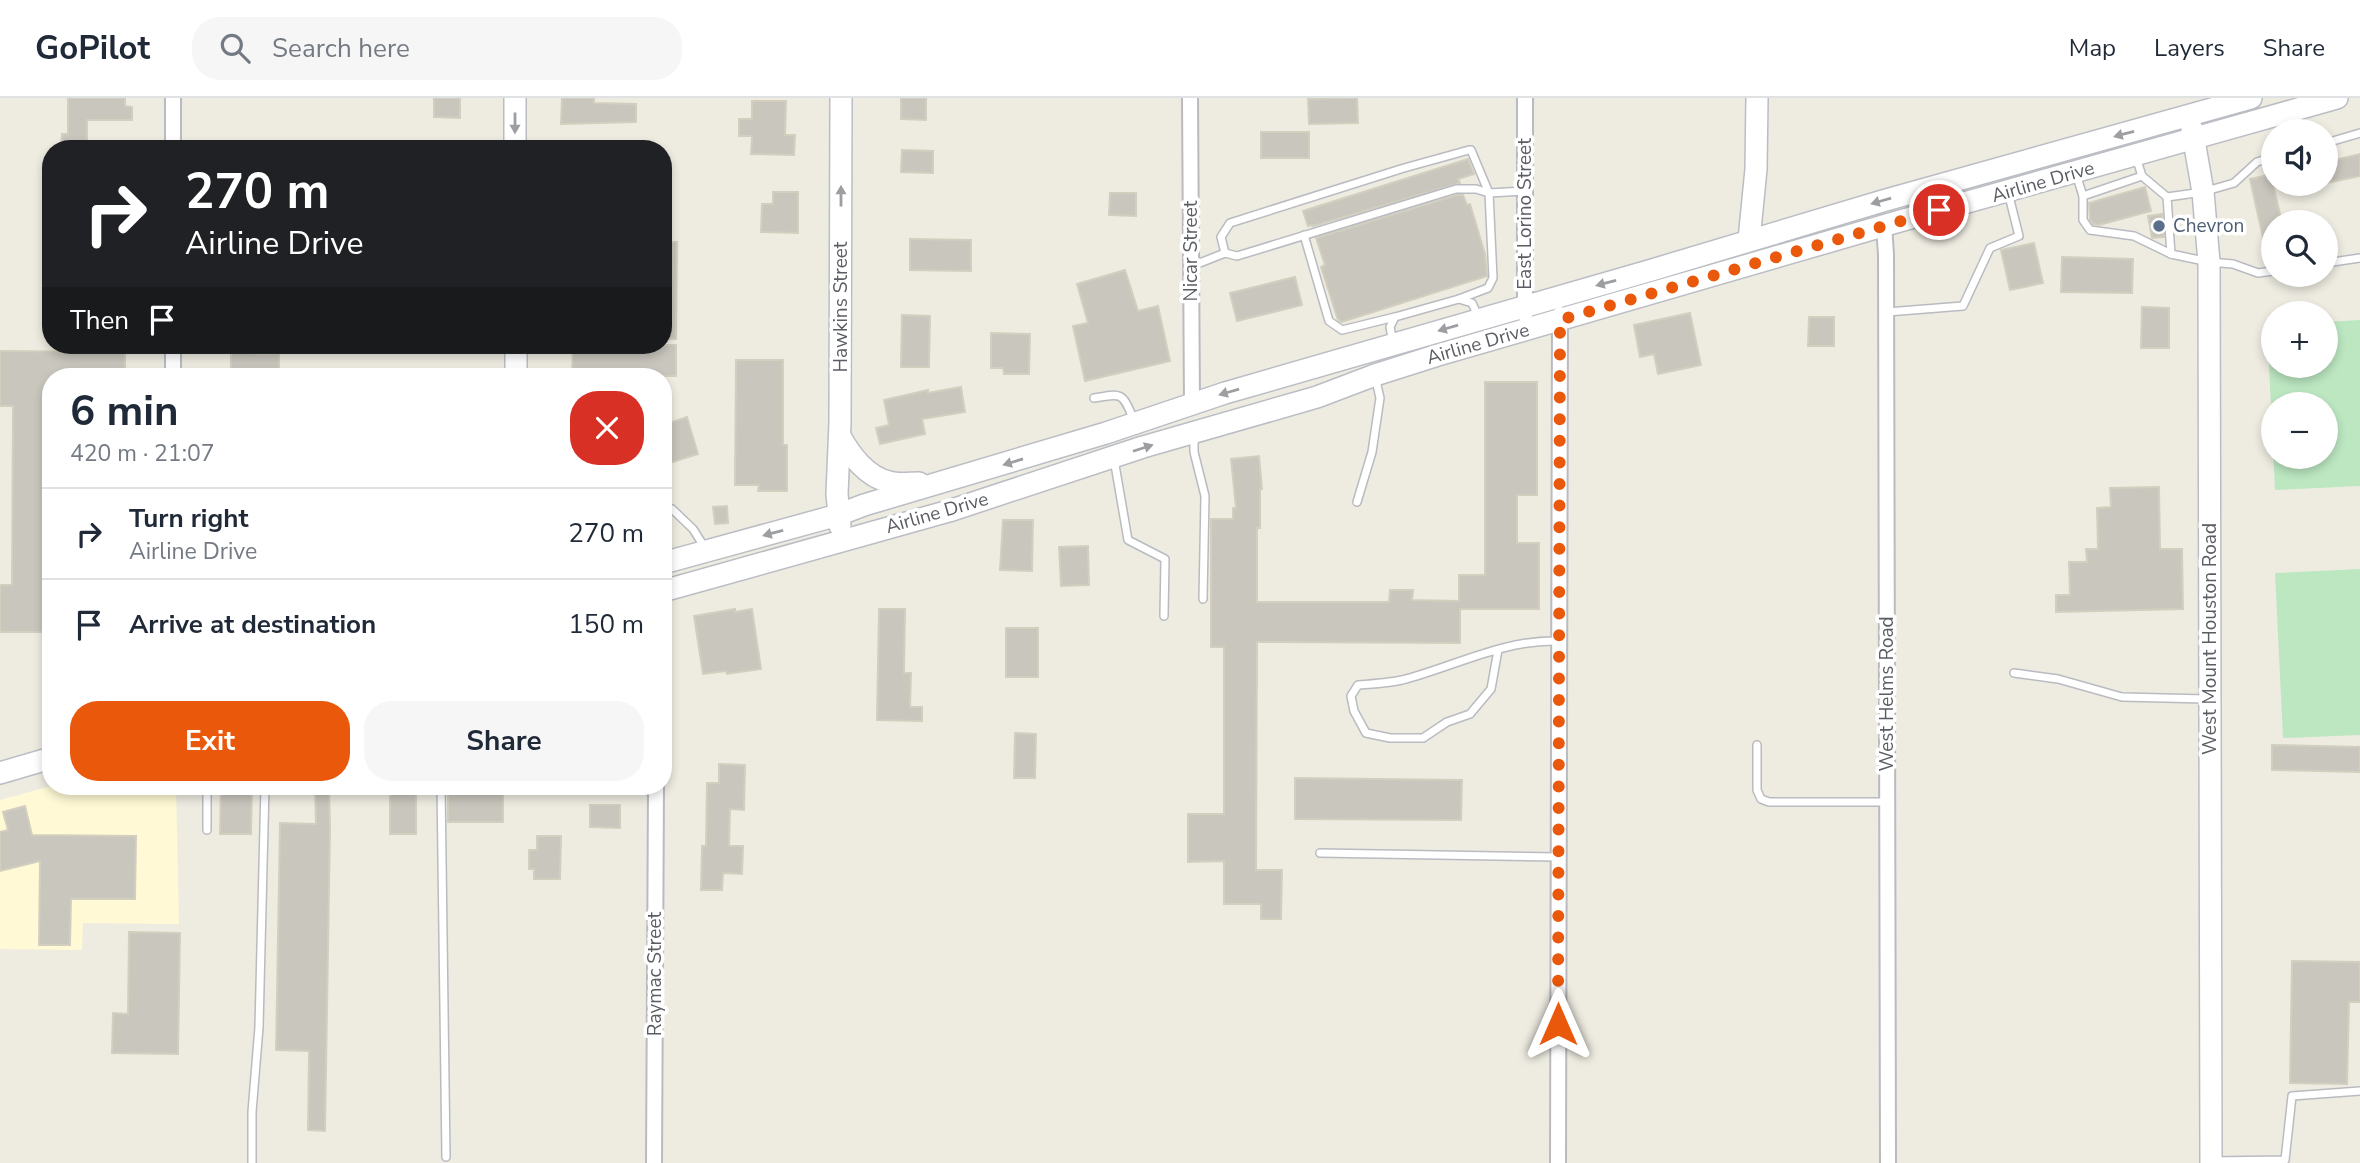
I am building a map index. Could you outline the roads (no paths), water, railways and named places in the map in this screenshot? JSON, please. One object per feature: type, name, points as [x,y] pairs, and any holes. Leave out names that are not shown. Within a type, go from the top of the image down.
[{"type":"main road","points":[[515,98],[515,140]]},
{"type":"main road","name":"Hawkins Street","points":[[841,98],[838,515],[844,540]]},
{"type":"main road","points":[[1749,240],[1756,169],[1757,98]]},
{"type":"main road","name":"Airline Drive","points":[[672,561],[838,515],[1192,403],[1560,295],[2251,98]]},
{"type":"main road","name":"Airline Drive","points":[[672,589],[949,511],[1317,397],[1375,375],[1884,225],[2075,173],[2139,166],[2194,140],[2337,98]]},
{"type":"main road","name":"West Mount Houston Road","points":[[2190,116],[2203,192],[2208,262],[2211,1162]]},
{"type":"main road","points":[[840,436],[849,452],[867,471],[889,482],[941,484]]},
{"type":"main road","points":[[0,773],[42,761]]},
{"type":"street","points":[[173,98],[173,140]]},
{"type":"street","name":"Nicar Street","points":[[1191,98],[1192,403]]},
{"type":"street","name":"East Lorino Street","points":[[1525,98],[1527,330]]},
{"type":"street","name":"West Helms Road","points":[[1884,225],[1887,312],[1888,1163]]},
{"type":"street","points":[[1558,1163],[1560,295]]},
{"type":"street","name":"Raymac Street","points":[[654,1163],[656,795]]},
{"type":"lane","points":[[2338,139],[2360,133]]},
{"type":"lane","points":[[1225,253],[1221,237],[1230,223],[1404,168],[1471,150],[1489,193],[1493,278],[1488,288],[1459,299],[1342,330],[1329,321],[1304,236]]},
{"type":"lane","points":[[2167,197],[2203,192],[2234,183],[2261,161]]},
{"type":"lane","points":[[2083,196],[2139,166],[2167,197],[2171,254]]},
{"type":"lane","points":[[2075,173],[2083,196],[2083,220],[2090,230],[2134,236],[2171,254],[2233,264],[2261,273]]},
{"type":"lane","points":[[1191,266],[1225,253],[1237,256],[1456,189],[1489,193],[1525,191]]},
{"type":"lane","points":[[1887,312],[1963,306],[1990,248],[2020,236],[2008,192]]},
{"type":"lane","points":[[2338,261],[2360,258]]},
{"type":"lane","points":[[1459,299],[1472,303],[1480,319]]},
{"type":"lane","points":[[1393,344],[1391,327],[1395,317]]},
{"type":"lane","points":[[1357,502],[1372,452],[1380,398],[1375,375]]},
{"type":"lane","points":[[1094,398],[1116,394],[1122,397],[1135,423]]},
{"type":"lane","points":[[1194,433],[1194,452],[1205,496],[1203,599]]},
{"type":"lane","points":[[1114,458],[1128,540],[1165,559],[1164,616]]},
{"type":"lane","points":[[672,509],[693,529],[708,551]]},
{"type":"lane","points":[[1498,650],[1491,689],[1470,714],[1447,722],[1423,738],[1390,738],[1366,733],[1354,711],[1351,696],[1359,685],[1402,680],[1498,650],[1536,640],[1559,641]]},
{"type":"lane","points":[[2014,673],[2058,679],[2122,697],[2210,699]]},
{"type":"lane","points":[[1757,745],[1757,790],[1761,799],[1769,802],[1887,802]]},
{"type":"lane","points":[[207,795],[207,830]]},
{"type":"lane","points":[[252,1163],[252,1112],[259,1027],[265,795]]},
{"type":"lane","points":[[441,795],[446,1157]]},
{"type":"lane","points":[[1320,853],[1559,857]]},
{"type":"lane","points":[[2211,1162],[2285,1160],[2291,1096],[2360,1091]]},
{"type":"place","name":"Chevron","points":[[2159,226]]}]
